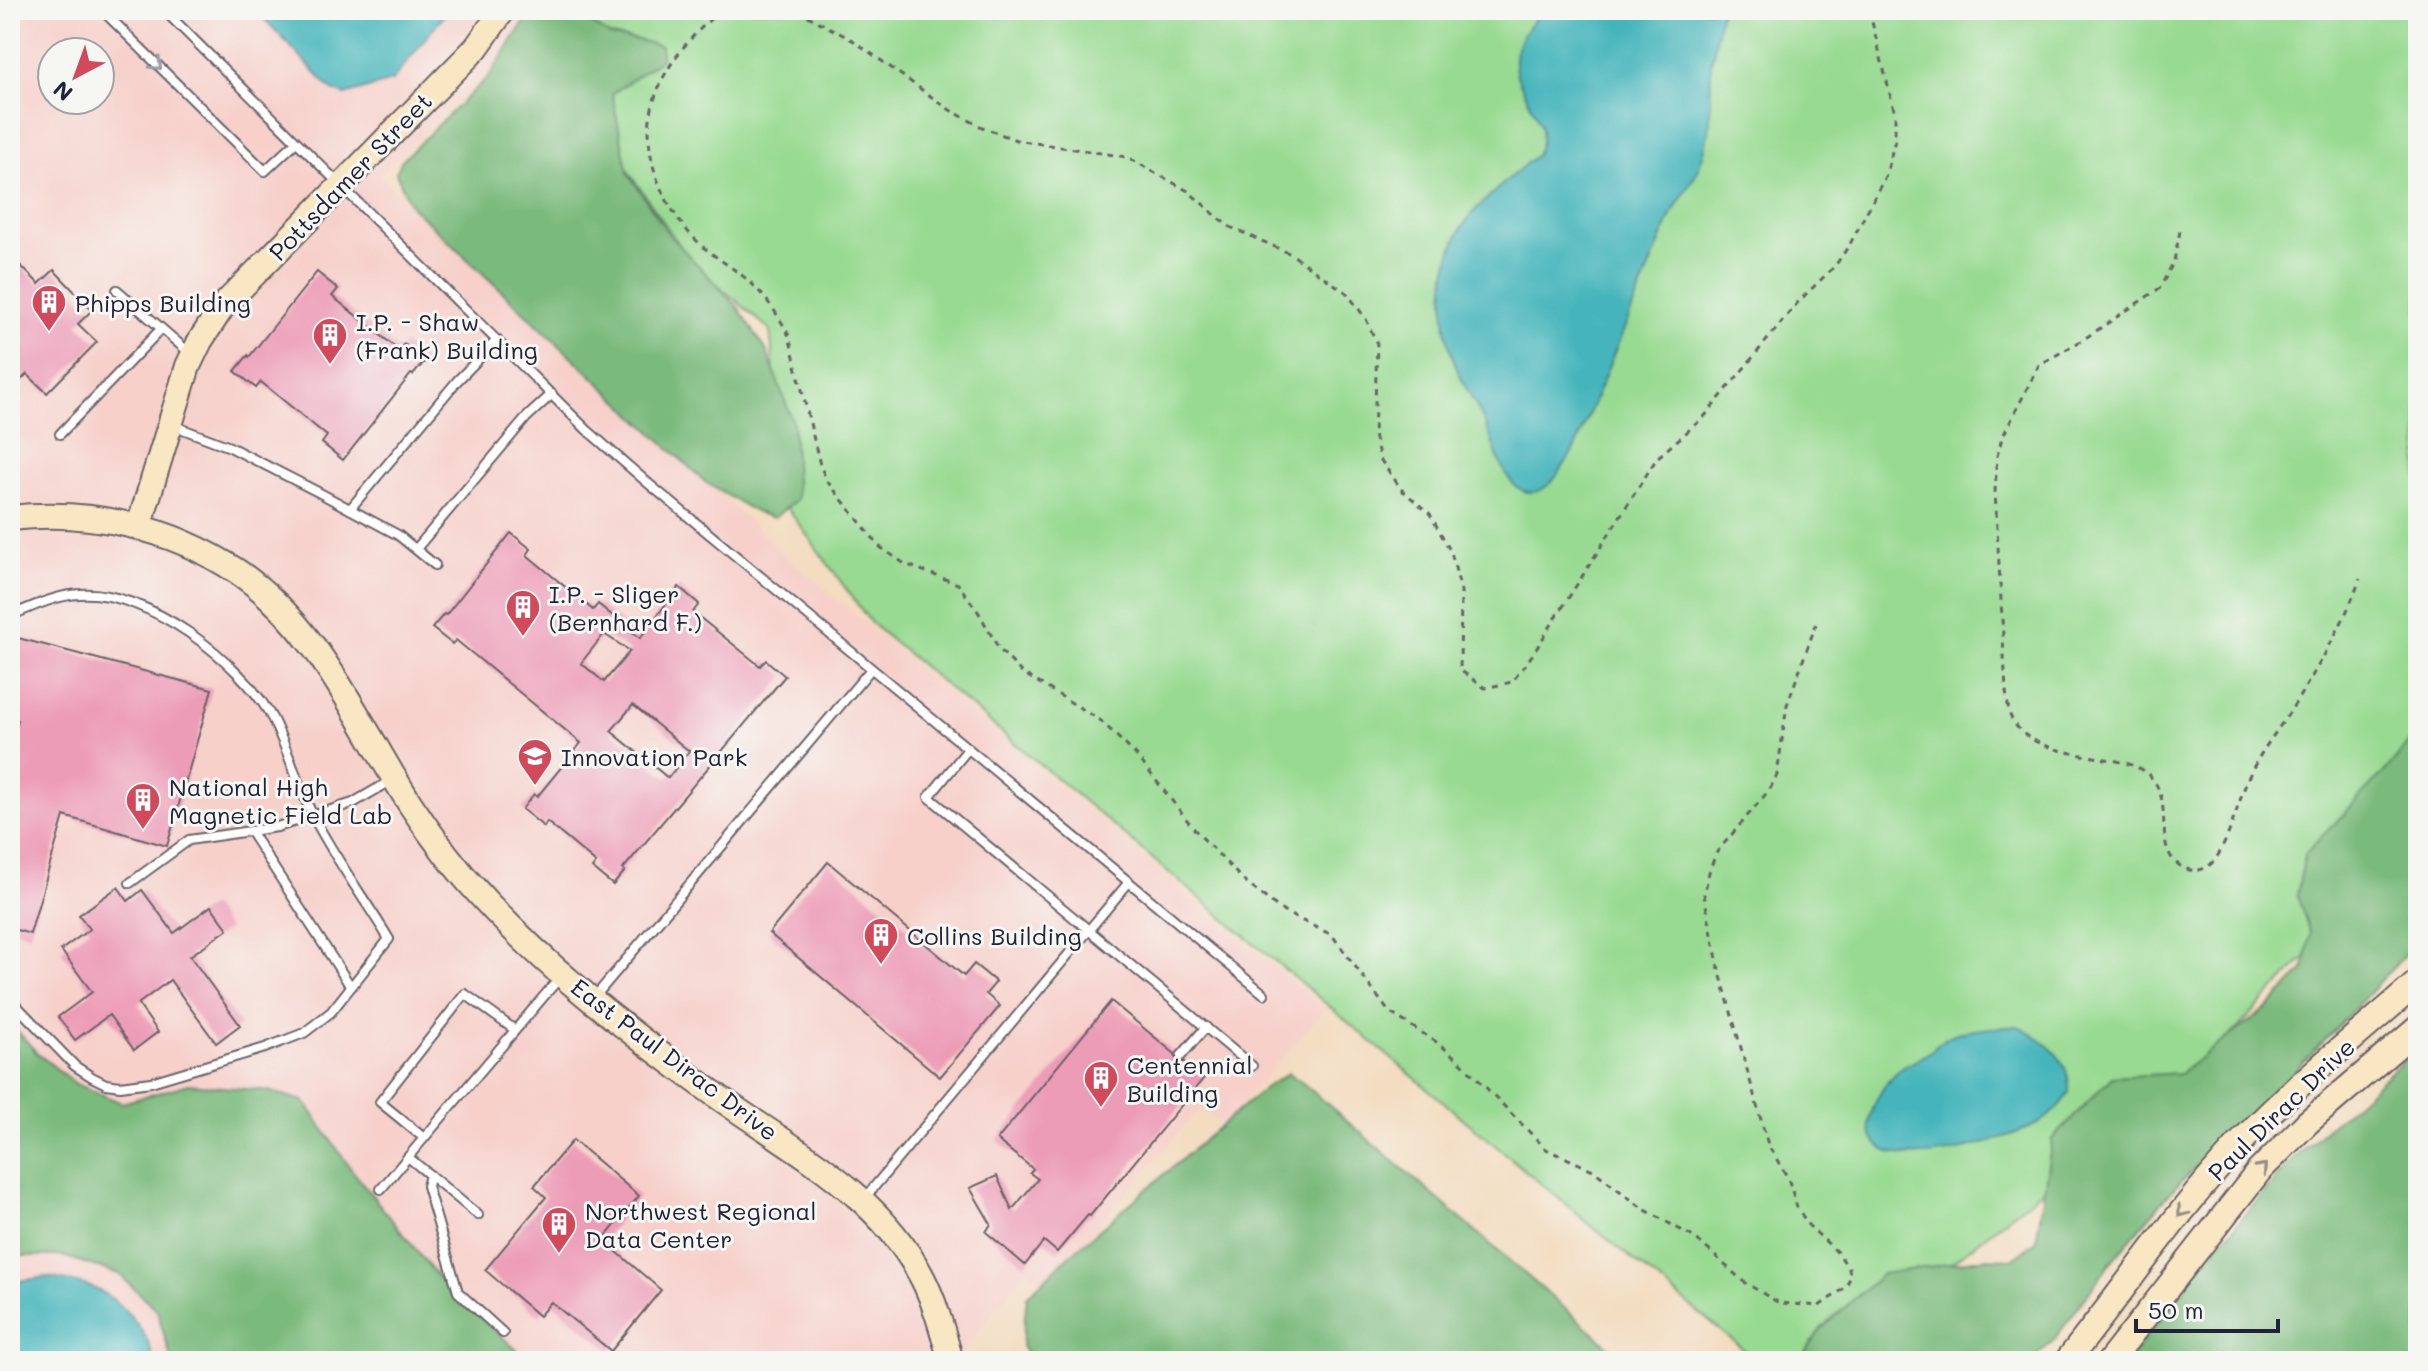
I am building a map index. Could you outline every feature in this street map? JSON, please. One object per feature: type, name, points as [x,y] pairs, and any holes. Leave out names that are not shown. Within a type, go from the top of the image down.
[{"type":"street","name":"Pottsdamer Street","points":[[139,526],[193,356],[223,306],[476,48],[503,10]]},
{"type":"street","name":"East Paul Dirac Drive","points":[[10,518],[77,515],[139,526],[206,552],[276,602],[304,631],[329,667],[394,779],[430,834],[467,880],[562,974],[592,999],[668,1060],[837,1178],[864,1200],[892,1231],[923,1280],[938,1313],[951,1361]]},
{"type":"street","name":"Paul Dirac Drive","points":[[2067,1361],[2174,1222],[2243,1141],[2292,1093],[2418,982]]},
{"type":"street","name":"Paul Dirac Drive","points":[[2110,1361],[2259,1171],[2308,1122],[2418,1028]]},
{"type":"lane","points":[[102,10],[265,171],[296,142]]},
{"type":"lane","points":[[164,10],[587,430],[1264,994]]},
{"type":"lane","points":[[117,290],[193,356]]},
{"type":"lane","points":[[60,434],[161,329]]},
{"type":"lane","points":[[350,509],[457,381],[497,340]]},
{"type":"lane","points":[[416,549],[527,417],[552,394]]},
{"type":"lane","points":[[170,425],[230,447],[350,509],[398,535],[435,565]]},
{"type":"lane","points":[[10,616],[38,604],[80,594],[121,599],[154,611],[198,638],[257,695],[272,718],[313,816],[389,939],[331,1012],[304,1033],[151,1082],[120,1086],[106,1084],[75,1066],[10,999]]},
{"type":"lane","points":[[592,999],[871,669]]},
{"type":"lane","points":[[968,749],[929,797],[1252,1066]]},
{"type":"lane","points":[[130,883],[189,840],[277,827],[353,803],[394,779]]},
{"type":"lane","points":[[250,831],[351,987]]},
{"type":"lane","points":[[864,1200],[1129,882]]},
{"type":"lane","points":[[381,1189],[562,974]]},
{"type":"lane","points":[[424,1138],[380,1102],[465,994],[515,1030]]},
{"type":"lane","points":[[1181,1056],[1206,1027]]},
{"type":"lane","points":[[408,1157],[478,1215]]},
{"type":"lane","points":[[430,1175],[427,1186],[458,1292],[503,1333]]},
{"type":"path","points":[[721,10],[688,44],[655,96],[647,122],[648,149],[655,174],[680,223],[698,242],[750,283],[780,318],[789,336],[810,426],[827,481],[880,547],[905,564],[958,584],[999,649],[1021,672],[1100,720],[1136,755],[1195,830],[1245,882],[1284,912],[1332,935],[1389,1012],[1438,1043],[1462,1063],[1546,1149],[1593,1170],[1642,1208],[1695,1238],[1744,1282],[1779,1303],[1819,1306],[1845,1288],[1850,1278],[1849,1268],[1808,1225],[1797,1207],[1788,1178],[1768,1145],[1719,969],[1704,895],[1717,852],[1764,796],[1777,775],[1787,705],[1816,624]]},
{"type":"path","points":[[797,10],[854,41],[950,110],[982,127],[1016,140],[1127,157],[1188,191],[1228,226],[1291,254],[1347,293],[1366,319],[1377,344],[1374,435],[1380,459],[1402,490],[1430,514],[1451,552],[1461,591],[1460,670],[1485,688],[1512,682],[1533,654],[1657,458],[1704,417],[1799,301],[1835,266],[1850,244],[1886,175],[1895,140],[1895,114],[1869,10]]},
{"type":"path","points":[[2180,231],[2174,261],[2160,288],[2039,365],[2002,438],[1997,456],[1995,492],[2006,691],[2010,714],[2027,736],[2042,744],[2143,769],[2153,778],[2162,799],[2172,858],[2180,866],[2200,870],[2209,865],[2222,849],[2253,768],[2297,701],[2352,601],[2360,579]]},
{"type":"shaded area","name":"Innovation Park","points":[[10,10],[529,10],[495,66],[379,175],[796,565],[1325,1009],[1223,1126],[1200,1108],[1047,1285],[1026,1270],[964,1350],[967,1361],[10,1361]]},
{"type":"green space","points":[[532,10],[572,10],[610,36],[661,46],[661,59],[612,94],[628,173],[671,237],[738,307],[766,350],[793,423],[797,499],[774,518],[755,512],[705,482],[411,206],[396,173],[401,161],[490,75]]},
{"type":"green space","points":[[571,10],[2418,10],[2418,839],[2217,1050],[1829,1361],[1758,1361],[1600,1233],[871,623],[788,509],[770,330],[690,260],[624,165]]},
{"type":"green space","points":[[2418,731],[2418,941],[2312,1054],[2174,1188],[2110,1263],[2054,1340],[2031,1361],[1799,1361],[1821,1329],[1882,1274],[1987,1258],[2012,1259],[2036,1242],[2052,1139],[2112,1077],[2180,1073],[2269,1007],[2304,970],[2310,934],[2297,895],[2305,854],[2390,766]]},
{"type":"green space","points":[[10,1023],[38,1054],[76,1084],[122,1103],[189,1084],[268,1091],[304,1101],[351,1169],[445,1286],[529,1361],[172,1361],[157,1310],[119,1274],[63,1256],[19,1256],[10,1249]]},
{"type":"green space","points":[[2418,1048],[2418,1361],[2128,1361],[2205,1261],[2294,1158]]},
{"type":"green space","points":[[1288,1073],[1626,1361],[1031,1361],[1022,1346],[1027,1296],[1070,1255],[1265,1088]]},
{"type":"water","points":[[256,10],[448,10],[392,81],[345,95],[332,90]]},
{"type":"water","points":[[1542,10],[1721,10],[1711,64],[1710,122],[1696,174],[1671,215],[1575,448],[1550,483],[1536,492],[1528,492],[1513,484],[1507,476],[1485,423],[1455,365],[1448,340],[1444,291],[1449,259],[1461,229],[1485,201],[1535,156],[1541,143],[1538,119],[1520,84],[1515,58],[1521,38]]},
{"type":"water","points":[[2018,1026],[2055,1052],[2066,1070],[2069,1093],[2048,1117],[2024,1130],[1981,1145],[1931,1155],[1889,1152],[1876,1143],[1871,1135],[1871,1116],[1879,1096],[1897,1072],[1957,1033]]},
{"type":"water","points":[[48,1277],[86,1285],[122,1307],[146,1338],[153,1361],[10,1361],[10,1282]]},
{"type":"building","name":"Phipps Building","points":[[21,266],[39,284],[54,270],[92,310],[78,324],[97,342],[47,393],[27,374],[10,391],[10,278]]},
{"type":"building","name":"I.P. - Shaw (Frank) Building","points":[[317,272],[338,289],[332,296],[399,350],[404,344],[425,361],[411,374],[343,460],[322,443],[327,436],[261,382],[256,388],[235,371]]},
{"type":"building","points":[[511,533],[531,549],[527,555],[593,610],[598,604],[640,638],[679,587],[699,604],[693,612],[760,666],[766,660],[785,676],[623,869],[625,871],[613,885],[592,868],[596,863],[547,822],[544,827],[522,809],[534,794],[537,797],[581,743],[456,640],[452,644],[432,628],[446,615]],"holes":[[[604,634],[630,651],[604,682],[581,663]],[[633,705],[689,751],[668,778],[611,731]]]},
{"type":"building","name":"National High Magnetic Field Lab","points":[[18,638],[212,689],[167,846],[64,816],[30,934],[10,928],[10,749],[18,720],[10,718],[10,664]]},
{"type":"building","name":"Collins Building","points":[[828,862],[964,976],[974,964],[996,982],[986,994],[1000,1006],[940,1077],[769,933]]},
{"type":"building","points":[[118,887],[128,901],[142,890],[174,933],[211,906],[228,929],[190,956],[240,1025],[216,1043],[170,980],[138,1004],[158,1032],[134,1050],[109,1015],[75,1040],[58,1017],[92,992],[61,950],[90,929],[79,915]]},
{"type":"building","name":"Centennial Building","points":[[1111,1001],[1175,1054],[1177,1062],[1185,1062],[1204,1078],[1057,1252],[1044,1241],[1025,1265],[986,1232],[991,1224],[970,1188],[997,1176],[1012,1210],[1038,1179],[1030,1173],[1033,1169],[997,1140]]},
{"type":"building","name":"Northwest Regional Data Center","points":[[573,1140],[639,1196],[603,1240],[661,1290],[611,1351],[551,1302],[539,1316],[485,1270],[546,1197],[534,1186]]},
{"type":"place","name":"Phipps Building","points":[[49,333]]},
{"type":"place","name":"I.P. - Shaw (Frank) Building","points":[[330,366]]},
{"type":"place","name":"I.P. - Sliger (Bernhard F.)","points":[[523,638]]},
{"type":"place","name":"Innovation Park","points":[[535,787]]},
{"type":"place","name":"National High Magnetic Field Lab","points":[[143,831]]},
{"type":"place","name":"Collins Building","points":[[881,966]]},
{"type":"place","name":"Centennial Building","points":[[1101,1109]]},
{"type":"place","name":"Northwest Regional Data Center","points":[[559,1255]]}]
